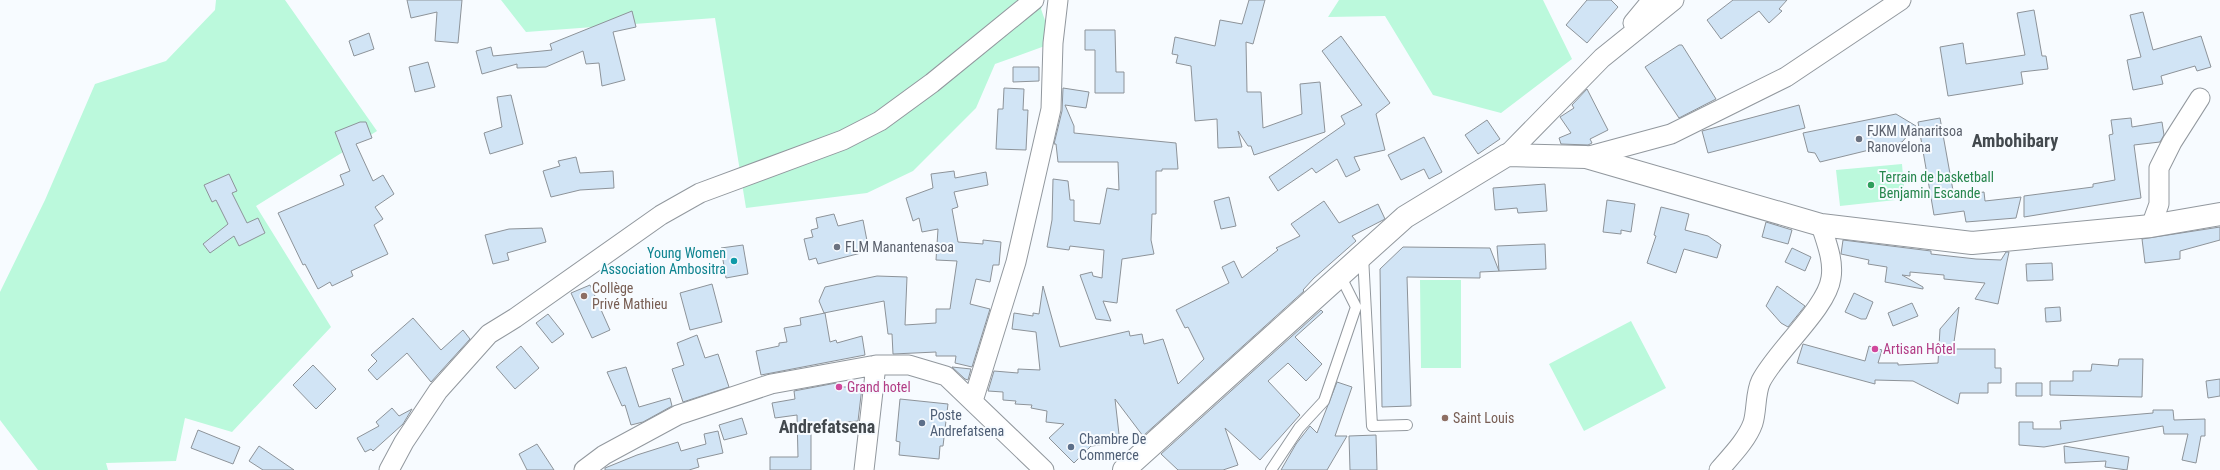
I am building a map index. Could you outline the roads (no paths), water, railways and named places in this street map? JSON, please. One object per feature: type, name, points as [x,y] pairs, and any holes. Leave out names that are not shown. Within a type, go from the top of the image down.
[{"type":"street","points":[[389,470],[404,442],[438,391],[489,334],[515,318],[661,215],[700,193],[843,140],[880,122],[932,83],[1034,0]]},
{"type":"street","points":[[973,401],[1016,262],[1051,109],[1053,43],[1058,0]]},
{"type":"street","points":[[1124,470],[1405,217],[1507,154],[1602,58],[1652,0]]},
{"type":"street","points":[[1602,58],[1674,0]]},
{"type":"street","points":[[1586,157],[1671,134],[1786,77],[1901,0]]},
{"type":"street","points":[[2151,226],[2158,204],[2159,168],[2172,142],[2200,98]]},
{"type":"street","points":[[1507,154],[1586,157],[1821,224],[1972,243],[2151,226],[2220,214]]},
{"type":"street","points":[[1719,470],[1738,446],[1753,423],[1760,382],[1774,360],[1825,296],[1831,278],[1831,258],[1821,224]]},
{"type":"street","points":[[864,470],[876,365]]},
{"type":"street","points":[[584,470],[604,454],[678,416],[770,384],[876,365],[909,365],[946,376],[1044,470]]},
{"type":"lane","points":[[1363,254],[1372,426],[1407,425]]},
{"type":"lane","points":[[1271,470],[1299,428],[1324,401],[1356,307],[1340,275]]},
{"type":"place","name":"FJKM Manaritsoa Ranovelona","points":[[1859,139]]},
{"type":"place","name":"Terrain de basketball Benjamin Escande","points":[[1871,185]]},
{"type":"place","name":"FLM Manantenasoa","points":[[837,247]]},
{"type":"place","name":"Young Women Association Ambositra","points":[[734,261]]},
{"type":"place","name":"Collège Privé Mathieu","points":[[584,296]]},
{"type":"place","name":"Artisan Hôtel","points":[[1875,349]]},
{"type":"place","name":"Grand hotel","points":[[839,387]]},
{"type":"place","name":"Saint Louis","points":[[1445,418]]},
{"type":"place","name":"Poste Andrefatsena","points":[[922,423]]},
{"type":"place","name":"Chambre De Commerce","points":[[1071,447]]},
{"type":"district","name":"Ambohibary","points":[[2015,140]]},
{"type":"district","name":"Andrefatsena","points":[[827,426]]}]
